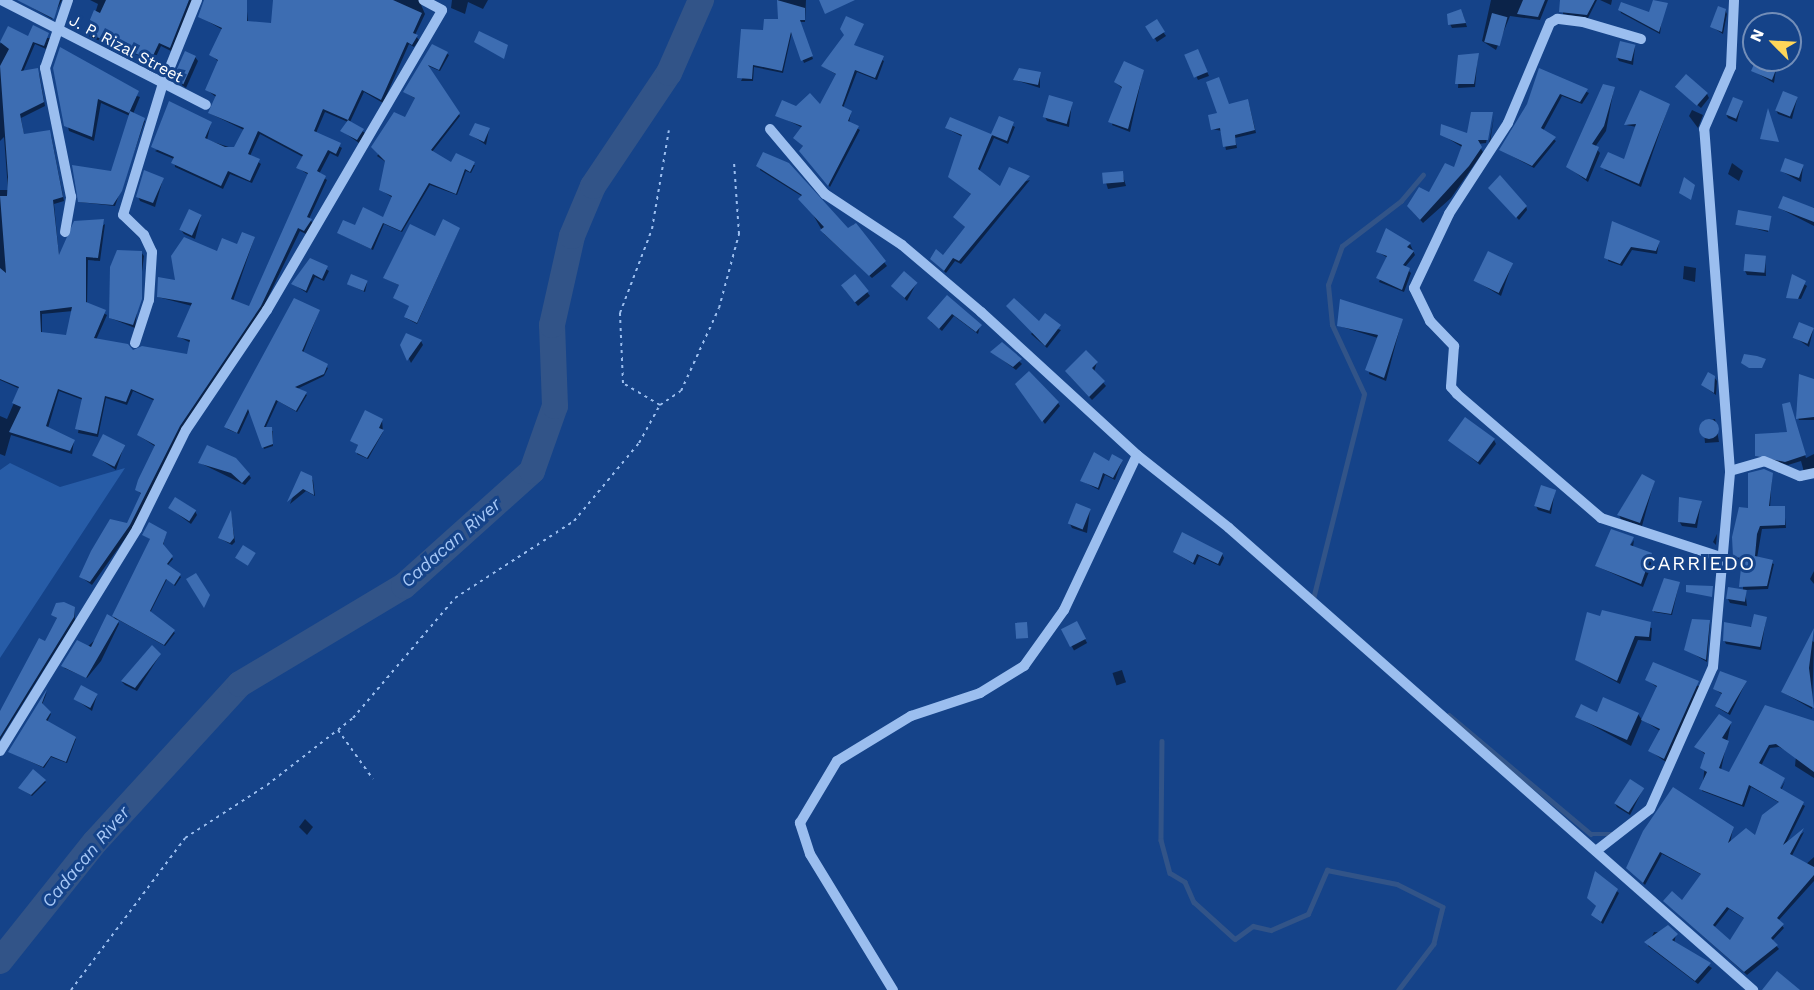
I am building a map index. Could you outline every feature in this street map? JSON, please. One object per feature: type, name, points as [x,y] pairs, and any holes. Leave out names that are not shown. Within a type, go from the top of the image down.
[{"type":"street","name":"J. P. Rizal Street","points":[[2,0],[162,87],[206,105]]},
{"type":"street","points":[[65,232],[71,197],[45,68],[68,0]]},
{"type":"street","points":[[135,343],[149,300],[152,252],[144,235],[123,215],[162,87],[197,0]]},
{"type":"street","points":[[0,751],[137,529],[186,430],[267,310],[442,10],[423,0]]},
{"type":"street","points":[[1596,851],[1650,809],[1689,730],[1713,668],[1720,557],[1728,527],[1730,471],[1704,129],[1731,67],[1734,0]]},
{"type":"street","points":[[1641,39],[1583,22],[1550,23],[1508,123],[1449,214],[1414,288],[1430,321],[1454,346],[1451,387],[1457,394],[1601,518],[1720,557]]},
{"type":"street","points":[[770,129],[825,194],[902,245],[1137,455],[1596,851],[1753,990]]},
{"type":"street","points":[[893,990],[810,854],[800,823],[837,761],[911,716],[980,693],[1024,666],[1064,610],[1137,455]]},
{"type":"street","points":[[1730,471],[1764,461],[1800,476],[1814,473]]},
{"type":"path","points":[[660,405],[623,383],[620,313],[652,229],[669,130]]},
{"type":"path","points":[[71,990],[185,838],[267,785],[338,730],[455,598],[574,521],[639,443],[660,405],[681,391],[719,308],[739,234],[734,163]]},
{"type":"path","points":[[338,730],[373,779]]},
{"type":"shaded area","points":[[10,463],[60,487],[125,468],[0,658],[0,470]]},
{"type":"building","points":[[17,0],[60,0],[54,19]]},
{"type":"building","points":[[106,0],[189,0],[170,48],[159,43],[151,60],[85,32],[94,10],[100,13]]},
{"type":"building","points":[[204,0],[247,0],[247,21],[271,23],[273,0],[393,0],[422,13],[413,33],[418,35],[412,45],[407,42],[381,100],[362,90],[348,120],[323,109],[314,131],[341,143],[336,154],[328,150],[317,171],[326,176],[307,217],[312,219],[304,231],[298,228],[261,306],[180,426],[130,525],[90,582],[79,577],[91,551],[110,519],[127,523],[141,493],[135,490],[155,445],[137,435],[154,399],[131,389],[126,402],[105,396],[97,434],[75,429],[82,398],[58,389],[46,426],[75,440],[70,451],[9,432],[21,407],[12,403],[19,387],[0,379],[0,268],[6,273],[0,196],[7,196],[8,177],[0,66],[9,49],[0,42],[8,26],[28,36],[33,25],[49,33],[44,46],[33,42],[21,71],[38,68],[44,102],[20,114],[24,134],[50,130],[63,197],[53,200],[59,255],[74,221],[104,219],[98,258],[86,257],[86,302],[106,310],[94,338],[128,344],[133,350],[142,346],[187,354],[190,340],[177,337],[192,303],[157,297],[158,277],[175,280],[171,256],[184,237],[217,251],[222,238],[237,244],[242,232],[255,237],[231,299],[249,306],[308,173],[296,168],[303,155],[258,131],[248,154],[260,159],[250,181],[228,171],[221,186],[171,163],[174,157],[151,147],[169,101],[212,122],[205,138],[225,147],[234,147],[244,128],[208,113],[216,95],[205,90],[218,60],[209,55],[222,28],[198,17]],"holes":[[[72,307],[66,335],[41,332],[40,311]]]},
{"type":"building","points":[[777,0],[805,8],[805,20],[800,20],[813,56],[801,61],[791,32],[782,71],[753,65],[752,79],[737,78],[741,29],[763,30],[764,19],[778,19]]},
{"type":"building","points":[[819,0],[855,0],[825,14]]},
{"type":"building","points":[[1523,0],[1545,0],[1538,17],[1517,14]]},
{"type":"building","points":[[1560,0],[1595,0],[1587,15],[1559,12]]},
{"type":"building","points":[[1653,0],[1668,3],[1659,32],[1618,10],[1621,2],[1649,12]]},
{"type":"building","points":[[1718,6],[1726,9],[1722,32],[1710,27]]},
{"type":"building","points":[[1461,9],[1466,23],[1448,25],[1447,14]]},
{"type":"building","points":[[1492,13],[1507,17],[1500,46],[1484,42]]},
{"type":"building","points":[[846,16],[864,24],[854,45],[884,56],[875,78],[855,70],[842,106],[852,111],[848,121],[859,126],[828,186],[799,151],[803,146],[793,138],[802,126],[775,116],[782,100],[796,106],[810,93],[820,104],[836,74],[821,66],[844,35],[840,29]]},
{"type":"building","points":[[1157,19],[1165,32],[1153,39],[1145,26]]},
{"type":"building","points":[[479,31],[508,45],[504,59],[474,42]]},
{"type":"building","points":[[1620,41],[1636,45],[1631,61],[1616,57]]},
{"type":"building","points":[[432,44],[448,52],[439,70],[428,65],[460,113],[431,150],[451,162],[456,153],[475,162],[470,172],[465,169],[456,194],[429,183],[401,231],[383,223],[371,249],[337,233],[343,220],[355,225],[363,207],[383,217],[392,196],[379,190],[385,161],[371,147],[394,112],[405,117],[415,98],[403,92]]},
{"type":"building","points":[[60,47],[139,91],[129,113],[98,99],[92,137],[64,126],[53,68]]},
{"type":"building","points":[[1198,49],[1208,72],[1194,78],[1184,55]]},
{"type":"building","points":[[185,51],[196,56],[183,84],[172,79]]},
{"type":"building","points":[[1479,53],[1474,84],[1455,84],[1458,55]]},
{"type":"building","points":[[1124,61],[1144,70],[1128,129],[1108,122],[1122,87],[1114,82]]},
{"type":"building","points":[[1019,68],[1041,72],[1038,85],[1013,80]]},
{"type":"building","points":[[1539,68],[1588,89],[1580,102],[1560,94],[1541,128],[1556,137],[1532,166],[1499,150],[1527,104]]},
{"type":"building","points":[[1753,72],[1775,72],[1772,80]]},
{"type":"building","points":[[1686,74],[1708,93],[1697,106],[1675,87]]},
{"type":"building","points":[[1219,77],[1229,104],[1248,99],[1255,130],[1235,135],[1236,145],[1223,147],[1220,128],[1211,130],[1208,115],[1217,113],[1206,82]]},
{"type":"building","points":[[1603,84],[1615,87],[1604,126],[1592,144],[1599,147],[1586,179],[1566,167]]},
{"type":"building","points":[[1640,90],[1670,104],[1639,184],[1600,167],[1608,152],[1624,159],[1636,124],[1624,125]]},
{"type":"building","points":[[1783,91],[1798,97],[1790,116],[1775,110]]},
{"type":"building","points":[[1049,95],[1073,102],[1067,124],[1043,117]]},
{"type":"building","points":[[1733,97],[1743,101],[1736,119],[1726,115]]},
{"type":"building","points":[[1768,108],[1779,142],[1760,139]]},
{"type":"building","points":[[130,111],[145,118],[122,191],[113,205],[78,202],[72,165],[111,171]]},
{"type":"building","points":[[1471,112],[1493,112],[1488,140],[1478,140],[1482,147],[1469,166],[1420,220],[1407,206],[1419,187],[1429,192],[1445,163],[1454,167],[1462,145],[1440,135],[1441,124],[1467,133]]},
{"type":"building","points":[[999,116],[1014,122],[1007,141],[992,135],[978,169],[1000,186],[1009,167],[1030,176],[959,261],[953,258],[944,271],[930,259],[936,249],[943,255],[965,227],[953,217],[971,194],[948,177],[962,135],[945,128],[950,117],[991,134]]},
{"type":"building","points":[[348,120],[364,129],[357,140],[340,131]]},
{"type":"building","points":[[475,123],[490,128],[484,142],[469,135]]},
{"type":"building","points":[[763,152],[789,163],[848,228],[856,223],[886,261],[869,276],[820,230],[824,227],[798,199],[802,195],[756,166]]},
{"type":"building","points":[[1785,158],[1804,165],[1799,178],[1780,171]]},
{"type":"building","points":[[144,170],[164,178],[153,203],[136,197]]},
{"type":"building","points":[[1123,171],[1124,182],[1103,184],[1102,173]]},
{"type":"building","points":[[1500,175],[1527,206],[1516,218],[1488,188]]},
{"type":"building","points":[[1684,177],[1695,185],[1691,200],[1679,193]]},
{"type":"building","points":[[1783,196],[1814,208],[1814,222],[1778,208]]},
{"type":"building","points":[[189,209],[202,215],[192,236],[179,230]]},
{"type":"building","points":[[1738,210],[1771,216],[1769,231],[1735,225]]},
{"type":"building","points":[[443,219],[460,228],[417,323],[404,317],[409,306],[393,298],[399,285],[383,278],[410,224],[435,236]]},
{"type":"building","points":[[1612,221],[1660,241],[1656,251],[1631,247],[1620,264],[1604,258]]},
{"type":"building","points":[[1386,228],[1411,243],[1407,247],[1414,251],[1403,265],[1410,268],[1402,290],[1376,278],[1387,256],[1376,252]]},
{"type":"building","points":[[117,250],[142,251],[142,299],[133,325],[109,318],[110,267]]},
{"type":"building","points":[[1488,251],[1513,263],[1499,293],[1474,281]]},
{"type":"building","points":[[1745,254],[1766,256],[1764,273],[1744,271]]},
{"type":"building","points":[[310,258],[328,266],[322,279],[313,274],[306,291],[291,284]]},
{"type":"building","points":[[904,271],[918,283],[904,298],[891,286]]},
{"type":"building","points":[[351,274],[368,281],[364,291],[347,284]]},
{"type":"building","points":[[855,274],[869,291],[855,302],[841,285]]},
{"type":"building","points":[[1792,274],[1806,281],[1798,299],[1786,298]]},
{"type":"building","points":[[947,295],[982,325],[976,332],[952,314],[939,329],[927,318]]},
{"type":"building","points":[[294,298],[320,310],[302,351],[328,364],[324,374],[295,387],[307,392],[296,411],[276,400],[264,427],[272,427],[273,444],[262,448],[248,409],[237,433],[224,427]]},
{"type":"building","points":[[1014,298],[1039,321],[1045,313],[1061,325],[1045,346],[1006,306]]},
{"type":"building","points":[[1340,299],[1403,319],[1384,378],[1365,370],[1378,335],[1337,326]]},
{"type":"building","points":[[1799,322],[1814,328],[1807,344],[1793,338]]},
{"type":"building","points":[[406,333],[422,340],[407,361],[400,345]]},
{"type":"building","points":[[1002,342],[1022,359],[1013,367],[990,352]]},
{"type":"building","points":[[1086,350],[1098,362],[1092,368],[1105,381],[1089,397],[1065,371]]},
{"type":"building","points":[[1744,354],[1766,359],[1762,368],[1749,368],[1741,363]]},
{"type":"building","points":[[1029,371],[1059,402],[1042,422],[1015,384]]},
{"type":"building","points":[[1708,372],[1715,376],[1714,393],[1701,385]]},
{"type":"building","points":[[1799,374],[1814,379],[1814,417],[1796,419]]},
{"type":"building","points":[[1790,402],[1806,455],[1785,462],[1755,456],[1755,434],[1787,432],[1782,404]]},
{"type":"building","points":[[365,410],[383,419],[379,428],[384,430],[367,458],[355,452],[358,445],[350,441]]},
{"type":"building","points":[[1465,417],[1495,439],[1478,462],[1448,440]]},
{"type":"building","points":[[1709,419],[1716,422],[1719,429],[1716,436],[1709,439],[1702,436],[1699,429],[1702,422]]},
{"type":"building","points":[[103,434],[125,445],[114,467],[92,455]]},
{"type":"building","points":[[207,445],[236,458],[250,474],[242,483],[231,473],[198,463]]},
{"type":"building","points":[[1094,452],[1109,461],[1112,454],[1123,460],[1113,478],[1103,473],[1098,488],[1080,481]]},
{"type":"building","points":[[1764,469],[1773,473],[1769,506],[1785,506],[1785,525],[1760,526],[1757,534],[1755,556],[1773,560],[1767,586],[1739,587],[1742,558],[1733,557],[1732,537],[1739,507],[1748,508],[1748,473]]},
{"type":"building","points":[[301,471],[312,476],[314,495],[303,489],[287,502]]},
{"type":"building","points":[[1642,474],[1655,481],[1640,523],[1617,515]]},
{"type":"building","points":[[1541,485],[1556,490],[1549,511],[1534,506]]},
{"type":"building","points":[[175,497],[196,510],[189,521],[168,508]]},
{"type":"building","points":[[1679,497],[1702,501],[1695,524],[1678,522]]},
{"type":"building","points":[[1076,503],[1091,509],[1083,529],[1068,523]]},
{"type":"building","points":[[231,510],[234,538],[230,543],[218,538]]},
{"type":"building","points":[[149,522],[167,532],[163,544],[173,556],[167,564],[181,574],[174,585],[166,579],[150,611],[175,630],[164,645],[112,616],[150,539],[142,535]]},
{"type":"building","points":[[1611,529],[1634,537],[1630,545],[1652,553],[1641,584],[1595,566]]},
{"type":"building","points":[[1182,532],[1223,553],[1218,564],[1197,554],[1193,563],[1173,552]]},
{"type":"building","points":[[243,545],[256,553],[248,566],[235,558]]},
{"type":"building","points":[[196,573],[210,595],[204,608],[186,579]]},
{"type":"building","points":[[1664,578],[1680,582],[1671,614],[1652,611]]},
{"type":"building","points":[[1686,585],[1713,586],[1712,597],[1686,592]]},
{"type":"building","points":[[1728,587],[1747,590],[1745,602],[1726,599]]},
{"type":"building","points":[[64,602],[75,607],[74,617],[0,737],[0,711],[39,638],[45,641],[57,618],[51,615],[56,603]]},
{"type":"building","points":[[1602,610],[1651,622],[1649,637],[1635,636],[1617,681],[1575,660],[1587,612],[1600,616]]},
{"type":"building","points":[[107,614],[119,621],[86,678],[61,666],[77,640],[91,647]]},
{"type":"building","points":[[1754,614],[1767,617],[1760,647],[1723,641],[1724,622],[1751,627]]},
{"type":"building","points":[[1692,619],[1710,620],[1706,660],[1684,650]]},
{"type":"building","points":[[1077,621],[1086,639],[1070,647],[1061,629]]},
{"type":"building","points":[[1027,622],[1028,638],[1016,639],[1015,623]]},
{"type":"building","points":[[1814,628],[1809,668],[1814,708],[1781,692]]},
{"type":"building","points":[[152,645],[161,654],[135,688],[121,681]]},
{"type":"building","points":[[1653,662],[1699,681],[1664,759],[1648,751],[1660,729],[1641,720],[1657,686],[1645,680]]},
{"type":"building","points":[[1720,671],[1747,681],[1728,713],[1715,706],[1722,693],[1713,689]]},
{"type":"building","points":[[81,685],[98,694],[90,708],[73,699]]},
{"type":"building","points":[[47,689],[42,703],[51,712],[46,720],[76,737],[66,762],[51,756],[43,767],[8,752]]},
{"type":"building","points":[[1603,697],[1639,713],[1627,740],[1575,717],[1581,704],[1597,712]]},
{"type":"building","points":[[1765,705],[1814,721],[1814,772],[1776,744],[1769,745],[1759,763],[1785,778],[1780,788],[1804,802],[1783,845],[1804,828],[1790,854],[1814,867],[1814,875],[1777,918],[1784,924],[1771,938],[1778,945],[1744,972],[1663,901],[1672,891],[1682,900],[1701,874],[1660,852],[1643,883],[1626,868],[1643,831],[1673,787],[1734,827],[1728,843],[1746,828],[1755,835],[1762,815],[1779,802],[1749,785],[1742,805],[1699,789],[1707,772],[1700,768],[1705,753],[1694,747],[1719,714],[1732,722],[1722,738],[1729,741],[1719,768],[1729,772]],"holes":[[[1727,907],[1744,918],[1730,940],[1713,925]]]},
{"type":"building","points":[[33,769],[46,780],[31,795],[18,788]]},
{"type":"building","points":[[1630,779],[1644,788],[1628,813],[1614,803]]},
{"type":"building","points":[[1595,871],[1618,889],[1601,922],[1591,915],[1596,906],[1587,898]]},
{"type":"building","points":[[1668,925],[1678,934],[1672,940],[1711,963],[1695,981],[1644,942]]},
{"type":"building","points":[[1777,971],[1800,990],[1762,990]]},
{"type":"waterway","name":"Cadacan River","points":[[0,961],[95,842],[240,684],[404,586],[532,471],[555,406],[552,325],[572,236],[593,186],[669,73],[701,0]]},
{"type":"waterway","points":[[1313,599],[1364,394],[1332,325],[1328,285],[1342,246],[1401,201],[1423,175]]},
{"type":"waterway","points":[[1449,715],[1591,834],[1613,834]]},
{"type":"waterway","points":[[1162,741],[1161,840],[1170,873],[1185,882],[1194,902],[1235,939],[1253,926],[1271,930],[1308,914],[1327,870],[1397,884],[1443,907],[1434,944],[1399,990]]},
{"type":"district","name":"CARRIEDO","points":[[1699,563]]}]
